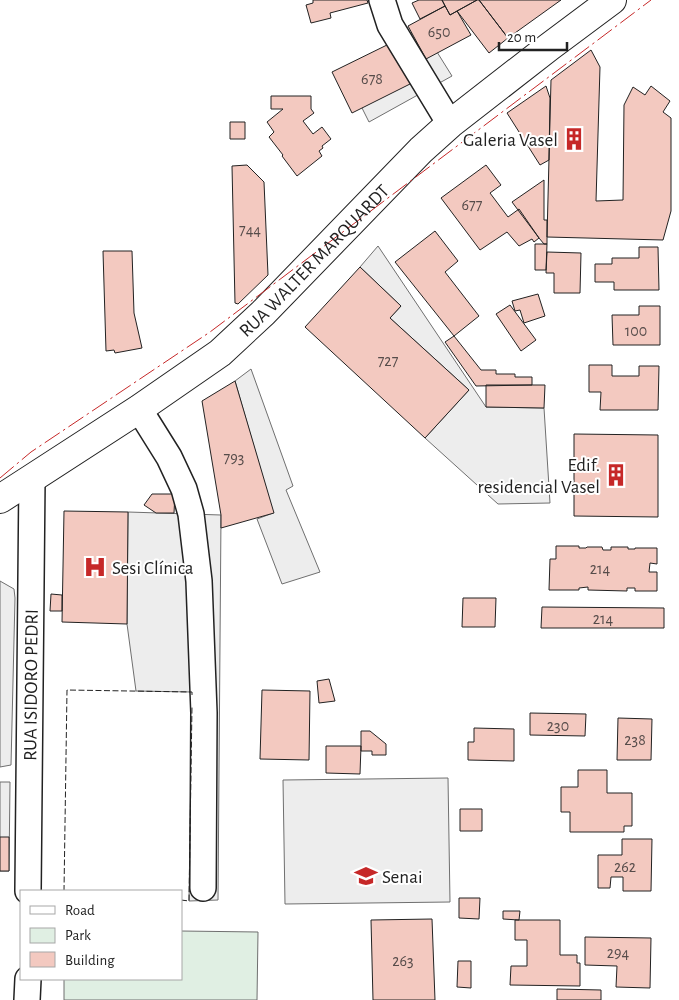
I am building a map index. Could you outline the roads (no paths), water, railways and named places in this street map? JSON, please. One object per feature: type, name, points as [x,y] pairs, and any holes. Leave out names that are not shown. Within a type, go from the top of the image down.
[{"type":"main road","name":"RUA WALTER MARQUARDT","points":[[0,499],[139,409],[220,353],[262,313],[421,150],[450,124],[612,0]]},
{"type":"street","points":[[382,0],[390,25],[450,124]]},
{"type":"street","points":[[139,409],[169,457],[184,490],[192,514],[199,581],[204,713],[203,888]]},
{"type":"street","name":"RUA ISIDORO PEDRI","points":[[28,890],[32,478]]},
{"type":"street","points":[[27,1000],[28,980]]},
{"type":"place","name":"Galeria Vasel","points":[[574,139]]},
{"type":"place","name":"Edif. residencial Vasel","points":[[616,475]]},
{"type":"place","name":"Sesi Clínica","points":[[95,567]]},
{"type":"place","name":"Senai","points":[[366,876]]}]
